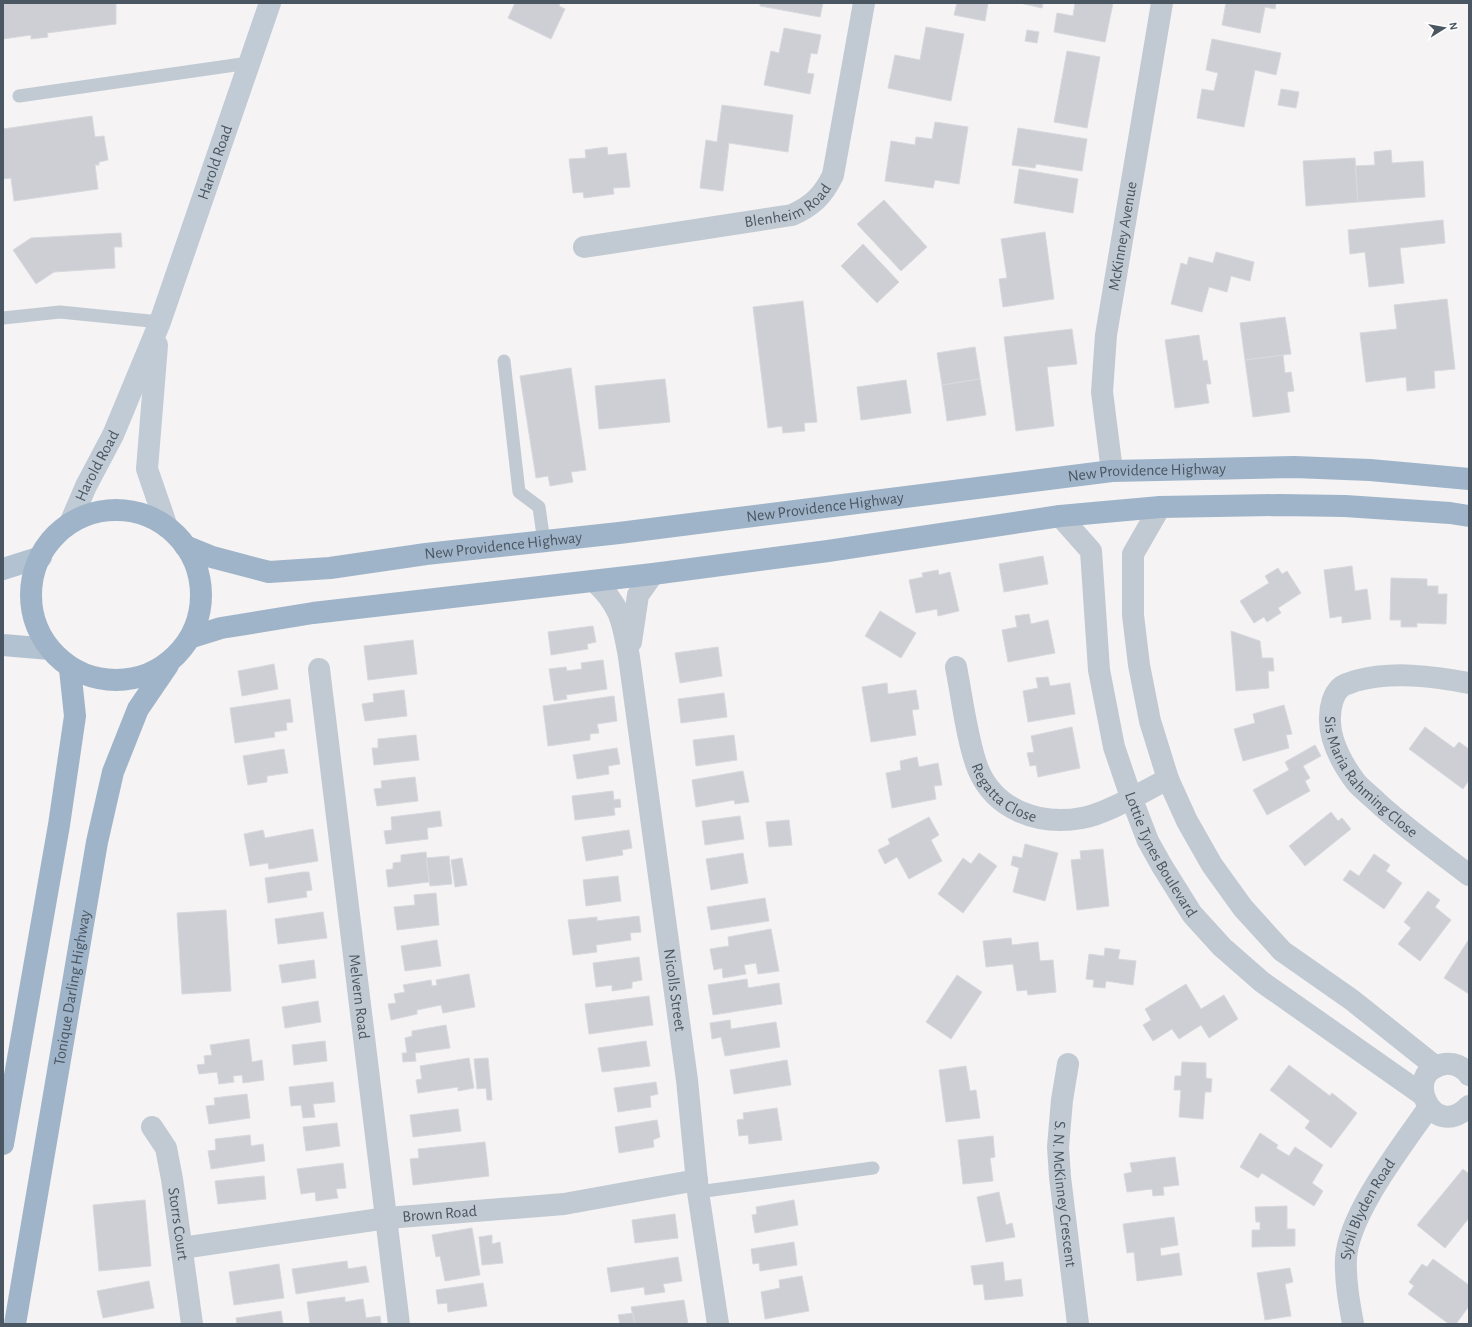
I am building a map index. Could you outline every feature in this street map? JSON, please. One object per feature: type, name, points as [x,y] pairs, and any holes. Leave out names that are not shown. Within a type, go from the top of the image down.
[{"type":"highway","name":"New Providence Highway","points":[[185,546],[212,557],[269,572],[330,568],[426,554],[544,542],[1112,471],[1294,467],[1370,470],[1469,479]]},
{"type":"highway","points":[[192,637],[221,628],[313,613],[653,574],[828,551],[1060,516],[1160,507],[1345,506],[1450,513],[1469,516]]},
{"type":"highway","points":[[168,665],[152,673],[133,679],[109,680],[89,677],[70,669],[50,649],[34,618],[30,597],[33,579],[41,558],[52,538],[71,521],[98,511],[123,510],[144,514],[167,526],[185,546],[196,569],[201,595],[198,619],[192,637]]},
{"type":"highway","name":"Tonique Darling Highway","points":[[14,1324],[97,842],[113,772],[138,709],[168,665],[192,637]]},
{"type":"highway","points":[[3,1144],[58,832],[75,716],[70,669]]},
{"type":"main road","name":"Harold Road","points":[[71,521],[86,486],[113,435],[160,322],[270,3]]},
{"type":"main road","name":"Harold Road","points":[[160,322],[147,469],[167,526]]},
{"type":"main road","points":[[3,569],[41,558]]},
{"type":"main road","points":[[3,645],[50,649]]},
{"type":"street","name":"Blenheim Road","points":[[584,247],[792,215],[806,209],[818,200],[826,190],[833,175],[864,3]]},
{"type":"street","name":"McKinney Avenue","points":[[1112,471],[1102,392],[1106,335],[1162,3]]},
{"type":"street","points":[[1160,507],[1133,554],[1133,615],[1139,665],[1150,722],[1168,779],[1187,821],[1212,865],[1243,908],[1282,950],[1352,1000],[1436,1067]]},
{"type":"street","name":"Lottie Tynes Boulevard","points":[[1060,516],[1090,551],[1099,670],[1114,747],[1148,841],[1192,914],[1222,947],[1262,982],[1426,1101],[1435,1112],[1450,1116],[1458,1114],[1469,1106]]},
{"type":"street","points":[[629,657],[632,624],[638,595],[653,574]]},
{"type":"street","points":[[594,581],[615,603],[623,624],[629,657]]},
{"type":"street","name":"Nicolls Street","points":[[629,657],[687,1080],[698,1186],[718,1324]]},
{"type":"street","name":"Regatta Close","points":[[956,667],[978,767],[985,783],[1000,801],[1018,812],[1040,818],[1060,820],[1082,818],[1095,814],[1168,779]]},
{"type":"street","name":"Melvern Road","points":[[319,669],[399,1324]]},
{"type":"street","name":"Sis Maria Rahming Close","points":[[1469,683],[1451,680],[1386,675],[1350,683],[1342,686],[1336,694],[1330,709],[1330,727],[1334,743],[1342,761],[1356,782],[1393,816],[1469,875]]},
{"type":"street","name":"S. N. McKinney Crescent","points":[[1068,1064],[1062,1100],[1058,1147],[1060,1177],[1078,1324]]},
{"type":"street","points":[[1426,1101],[1423,1084],[1428,1074],[1436,1067],[1450,1064],[1467,1069]]},
{"type":"street","name":"Sybil Blyden Road","points":[[1353,1324],[1346,1287],[1346,1256],[1354,1224],[1426,1101]]},
{"type":"street","name":"Storrs Court","points":[[152,1127],[166,1148],[172,1179],[192,1324]]},
{"type":"street","name":"Brown Road","points":[[182,1248],[387,1218],[564,1204],[698,1186]]},
{"type":"lane","points":[[18,96],[249,63]]},
{"type":"lane","points":[[3,318],[60,312],[160,322]]},
{"type":"lane","points":[[504,361],[519,492],[538,507],[544,542]]},
{"type":"lane","points":[[698,1186],[873,1168]]},
{"type":"building","points":[[3,3],[116,3],[116,24],[47,33],[48,37],[31,39],[31,35],[3,39]]},
{"type":"building","points":[[515,3],[560,3],[559,6],[565,9],[551,39],[508,18]]},
{"type":"building","points":[[760,3],[823,3],[820,17],[760,6]]},
{"type":"building","points":[[957,3],[988,3],[985,21],[954,15]]},
{"type":"building","points":[[1020,3],[1043,3],[1042,8]]},
{"type":"building","points":[[1075,3],[1113,3],[1105,42],[1054,32],[1057,13],[1073,16]]},
{"type":"building","points":[[1226,3],[1276,3],[1275,9],[1265,7],[1260,33],[1222,25]]},
{"type":"building","points":[[926,27],[964,34],[951,101],[888,88],[895,55],[920,60]]},
{"type":"building","points":[[784,28],[821,35],[817,54],[811,53],[807,73],[814,74],[810,94],[764,85],[771,51],[779,53]]},
{"type":"building","points":[[1027,30],[1039,32],[1037,43],[1025,41]]},
{"type":"building","points":[[1212,39],[1281,53],[1276,75],[1255,70],[1244,127],[1197,118],[1202,89],[1214,91],[1218,73],[1206,70]]},
{"type":"building","points":[[1067,51],[1100,57],[1087,128],[1054,122]]},
{"type":"building","points":[[1281,89],[1299,92],[1296,108],[1278,105]]},
{"type":"building","points":[[722,105],[793,115],[788,152],[729,143],[723,191],[700,188],[706,140],[717,142]]},
{"type":"building","points":[[92,116],[95,137],[104,136],[108,160],[99,162],[99,165],[95,165],[98,189],[14,201],[11,178],[3,179],[3,129]]},
{"type":"building","points":[[935,122],[968,127],[959,184],[935,180],[933,188],[885,181],[891,141],[915,145],[916,137],[932,139]]},
{"type":"building","points":[[1018,128],[1087,139],[1082,171],[1036,164],[1035,168],[1012,165]]},
{"type":"building","points":[[607,147],[608,155],[626,153],[630,187],[613,188],[614,194],[584,198],[583,192],[573,193],[569,159],[586,158],[585,150]]},
{"type":"building","points":[[1391,150],[1392,163],[1423,161],[1425,197],[1358,202],[1355,166],[1375,165],[1374,152]]},
{"type":"building","points":[[1355,158],[1358,202],[1306,206],[1303,161]]},
{"type":"building","points":[[1019,169],[1078,179],[1073,213],[1014,203]]},
{"type":"building","points":[[884,200],[927,247],[901,271],[857,224]]},
{"type":"building","points":[[1443,220],[1445,243],[1400,248],[1404,283],[1369,287],[1365,252],[1350,254],[1348,230]]},
{"type":"building","points":[[1045,232],[1054,299],[1003,307],[999,279],[1007,278],[1001,239]]},
{"type":"building","points":[[121,233],[122,247],[114,247],[115,268],[54,272],[36,284],[13,250],[31,238]]},
{"type":"building","points":[[863,244],[899,282],[877,303],[841,266]]},
{"type":"building","points":[[1216,252],[1254,262],[1250,281],[1231,276],[1227,292],[1209,287],[1202,312],[1171,304],[1181,263],[1187,265],[1189,257],[1213,263]]},
{"type":"building","points":[[1447,299],[1455,369],[1434,371],[1435,388],[1407,391],[1406,377],[1366,382],[1360,333],[1397,329],[1394,305]]},
{"type":"building","points":[[803,301],[817,422],[804,423],[805,431],[783,433],[782,426],[768,428],[753,307]]},
{"type":"building","points":[[1285,317],[1291,354],[1245,360],[1240,323]]},
{"type":"building","points":[[1072,329],[1077,364],[1047,367],[1054,426],[1016,431],[1004,337]]},
{"type":"building","points":[[1199,335],[1203,361],[1207,360],[1211,384],[1206,384],[1209,403],[1175,408],[1165,340]]},
{"type":"building","points":[[975,347],[980,379],[942,385],[937,353]]},
{"type":"building","points":[[1283,355],[1285,373],[1291,372],[1294,391],[1287,392],[1290,412],[1253,417],[1245,360]]},
{"type":"building","points":[[571,368],[586,470],[571,472],[573,482],[550,486],[548,476],[536,478],[520,376]]},
{"type":"building","points":[[665,379],[670,422],[599,429],[595,386]]},
{"type":"building","points":[[980,379],[986,415],[947,421],[942,385]]},
{"type":"building","points":[[906,380],[911,413],[861,420],[857,387]]},
{"type":"building","points":[[1043,556],[1048,584],[1004,592],[999,564]]},
{"type":"building","points":[[1352,566],[1355,591],[1367,589],[1371,619],[1342,623],[1342,616],[1330,618],[1324,570]]},
{"type":"building","points":[[1278,568],[1282,574],[1287,571],[1301,593],[1278,608],[1281,613],[1267,622],[1264,617],[1254,623],[1240,601],[1269,583],[1265,576]]},
{"type":"building","points":[[938,570],[939,575],[950,572],[959,611],[938,616],[937,609],[916,613],[909,580],[923,577],[922,573]]},
{"type":"building","points":[[1391,578],[1427,579],[1427,586],[1438,586],[1438,594],[1447,594],[1446,624],[1417,623],[1417,627],[1401,627],[1401,620],[1390,620]]},
{"type":"building","points":[[880,611],[916,633],[901,658],[865,636]]},
{"type":"building","points":[[1029,614],[1031,624],[1048,620],[1055,653],[1008,662],[1002,630],[1017,627],[1015,616]]},
{"type":"building","points":[[593,626],[596,642],[587,644],[588,649],[551,655],[548,632]]},
{"type":"building","points":[[1231,631],[1260,641],[1262,658],[1273,658],[1274,671],[1268,671],[1269,688],[1236,691]]},
{"type":"building","points":[[413,640],[417,674],[368,680],[364,646]]},
{"type":"building","points":[[718,647],[722,676],[680,683],[675,653]]},
{"type":"building","points":[[603,660],[607,689],[566,695],[567,699],[554,701],[549,669],[566,667],[567,671],[582,669],[581,663]]},
{"type":"building","points":[[274,664],[278,689],[242,696],[238,671]]},
{"type":"building","points":[[1048,677],[1050,686],[1070,683],[1075,714],[1028,722],[1023,691],[1038,688],[1036,678]]},
{"type":"building","points":[[887,683],[888,694],[916,690],[919,709],[912,710],[916,735],[871,742],[862,687]]},
{"type":"building","points":[[404,690],[407,716],[365,721],[362,704],[374,702],[373,694]]},
{"type":"building","points":[[724,693],[727,717],[681,723],[678,699]]},
{"type":"building","points":[[614,696],[617,721],[597,724],[599,733],[590,734],[590,740],[548,746],[543,706]]},
{"type":"building","points":[[290,699],[293,722],[286,723],[287,730],[274,732],[275,737],[235,743],[230,708]]},
{"type":"building","points":[[1284,705],[1292,734],[1286,735],[1289,748],[1243,761],[1234,729],[1255,723],[1253,714]]},
{"type":"building","points":[[1072,727],[1080,768],[1038,777],[1036,765],[1030,766],[1027,753],[1034,752],[1031,736]]},
{"type":"building","points":[[1425,727],[1454,748],[1459,742],[1469,749],[1469,780],[1463,789],[1409,749]]},
{"type":"building","points":[[416,735],[419,760],[374,765],[372,748],[378,748],[378,739]]},
{"type":"building","points":[[734,735],[737,760],[696,766],[693,740]]},
{"type":"building","points":[[1315,745],[1321,756],[1303,766],[1310,778],[1305,781],[1310,791],[1267,815],[1253,790],[1289,770],[1285,762]]},
{"type":"building","points":[[617,748],[620,764],[608,766],[609,774],[577,779],[573,755]]},
{"type":"building","points":[[284,749],[288,773],[267,776],[267,782],[248,785],[243,756]]},
{"type":"building","points":[[917,757],[919,767],[938,763],[942,785],[934,786],[936,799],[892,808],[886,773],[901,770],[900,761]]},
{"type":"building","points":[[743,771],[749,802],[735,804],[734,800],[696,807],[692,780]]},
{"type":"building","points":[[415,777],[418,801],[377,806],[374,789],[382,788],[381,781]]},
{"type":"building","points":[[613,791],[614,800],[620,799],[621,807],[614,808],[615,815],[575,820],[572,796]]},
{"type":"building","points":[[440,811],[442,826],[427,828],[428,839],[386,844],[384,831],[392,830],[391,817]]},
{"type":"building","points":[[1331,812],[1338,821],[1342,818],[1351,829],[1305,866],[1289,846]]},
{"type":"building","points":[[740,816],[744,839],[705,845],[702,821]]},
{"type":"building","points":[[929,817],[939,835],[931,840],[942,861],[909,879],[897,857],[885,864],[878,850],[890,844],[888,839]]},
{"type":"building","points":[[789,820],[792,845],[769,847],[766,822]]},
{"type":"building","points":[[313,829],[318,861],[269,869],[268,863],[250,866],[244,834],[263,830],[265,838]]},
{"type":"building","points":[[629,830],[632,848],[622,850],[623,855],[586,861],[582,837]]},
{"type":"building","points":[[1025,844],[1058,853],[1045,901],[1013,892],[1019,868],[1011,865],[1013,856],[1022,858]]},
{"type":"building","points":[[1103,849],[1109,906],[1077,910],[1071,860],[1081,859],[1080,851]]},
{"type":"building","points":[[426,852],[429,882],[388,887],[386,870],[393,869],[393,863],[401,862],[401,855]]},
{"type":"building","points":[[743,853],[748,883],[711,890],[706,859]]},
{"type":"building","points":[[979,853],[997,866],[963,913],[938,894],[963,858],[971,864]]},
{"type":"building","points":[[1374,854],[1390,865],[1386,871],[1402,883],[1384,909],[1343,880],[1350,870],[1359,876]]},
{"type":"building","points":[[449,856],[452,884],[430,886],[426,858]]},
{"type":"building","points":[[462,858],[467,885],[455,887],[451,860]]},
{"type":"building","points":[[309,872],[312,890],[306,891],[307,897],[268,903],[265,878]]},
{"type":"building","points":[[618,876],[621,901],[586,906],[583,880]]},
{"type":"building","points":[[1428,891],[1440,900],[1435,907],[1451,920],[1420,961],[1398,944],[1411,928],[1404,922]]},
{"type":"building","points":[[436,893],[439,925],[397,930],[394,907],[415,905],[414,895]]},
{"type":"building","points":[[765,898],[769,921],[711,930],[707,907]]},
{"type":"building","points":[[226,910],[231,991],[182,994],[177,913]]},
{"type":"building","points":[[323,912],[327,938],[278,944],[275,919]]},
{"type":"building","points":[[639,916],[641,932],[630,933],[631,940],[596,945],[597,952],[573,955],[568,920],[597,917],[597,921]]},
{"type":"building","points":[[771,929],[779,971],[758,974],[756,963],[744,965],[746,974],[723,978],[722,968],[714,970],[710,949],[729,946],[728,937]]},
{"type":"building","points":[[1011,938],[1012,945],[1038,942],[1040,961],[1053,960],[1056,992],[1028,995],[1027,990],[1017,991],[1013,964],[986,967],[983,941]]},
{"type":"building","points":[[1469,939],[1469,994],[1444,978]]},
{"type":"building","points":[[437,940],[441,966],[405,971],[401,946]]},
{"type":"building","points":[[1105,948],[1120,950],[1118,959],[1136,961],[1133,985],[1106,981],[1105,988],[1093,987],[1094,980],[1086,979],[1089,954],[1104,956]]},
{"type":"building","points":[[639,957],[642,980],[632,982],[632,988],[612,991],[612,985],[596,987],[593,963]]},
{"type":"building","points":[[314,960],[316,978],[282,983],[279,965]]},
{"type":"building","points":[[469,974],[475,1007],[443,1013],[441,1005],[417,1010],[417,1014],[391,1020],[388,1004],[396,1003],[394,994],[405,992],[403,985],[431,980],[432,986],[437,985],[436,980]]},
{"type":"building","points":[[957,975],[982,992],[951,1039],[926,1022]]},
{"type":"building","points":[[747,979],[748,988],[779,983],[782,1004],[713,1015],[708,985]]},
{"type":"building","points":[[1186,984],[1201,1009],[1224,995],[1238,1019],[1209,1038],[1201,1025],[1179,1039],[1172,1029],[1153,1041],[1143,1025],[1151,1020],[1145,1009]]},
{"type":"building","points":[[649,996],[653,1025],[589,1034],[585,1004]]},
{"type":"building","points":[[318,1001],[321,1022],[285,1028],[282,1007]]},
{"type":"building","points":[[730,1020],[731,1029],[776,1022],[780,1047],[725,1056],[721,1037],[712,1039],[710,1023]]},
{"type":"building","points":[[446,1025],[450,1048],[415,1053],[416,1061],[403,1062],[402,1053],[407,1053],[405,1038],[412,1036],[412,1031]]},
{"type":"building","points":[[249,1039],[252,1062],[262,1060],[264,1080],[243,1083],[242,1075],[233,1076],[234,1082],[219,1084],[217,1072],[199,1074],[197,1065],[205,1064],[204,1056],[212,1055],[210,1045]]},
{"type":"building","points":[[325,1041],[327,1061],[294,1065],[292,1045]]},
{"type":"building","points":[[646,1041],[650,1066],[602,1072],[598,1048]]},
{"type":"building","points":[[469,1058],[474,1088],[458,1091],[458,1087],[418,1093],[416,1080],[422,1079],[420,1066]]},
{"type":"building","points":[[488,1058],[492,1100],[487,1100],[486,1088],[477,1089],[474,1059]]},
{"type":"building","points":[[787,1060],[791,1085],[734,1094],[730,1070]]},
{"type":"building","points":[[1182,1062],[1206,1063],[1206,1078],[1212,1079],[1211,1092],[1205,1092],[1203,1119],[1179,1117],[1181,1090],[1174,1090],[1175,1076],[1181,1076]]},
{"type":"building","points":[[1289,1065],[1330,1096],[1332,1093],[1357,1113],[1331,1148],[1305,1128],[1310,1121],[1270,1090]]},
{"type":"building","points":[[966,1066],[970,1091],[976,1090],[980,1118],[946,1122],[939,1070]]},
{"type":"building","points":[[333,1082],[335,1102],[313,1104],[315,1117],[303,1118],[301,1105],[291,1106],[289,1087]]},
{"type":"building","points":[[656,1082],[658,1094],[650,1096],[651,1107],[618,1112],[614,1088]]},
{"type":"building","points":[[247,1094],[250,1118],[209,1124],[206,1106],[215,1105],[214,1098]]},
{"type":"building","points":[[777,1108],[782,1140],[749,1144],[748,1135],[739,1136],[737,1120],[744,1119],[743,1113]]},
{"type":"building","points":[[458,1109],[461,1131],[413,1137],[410,1115]]},
{"type":"building","points":[[657,1120],[660,1137],[653,1140],[654,1147],[619,1153],[615,1127]]},
{"type":"building","points":[[337,1123],[340,1146],[306,1151],[303,1127]]},
{"type":"building","points":[[1260,1133],[1278,1145],[1276,1148],[1289,1156],[1295,1147],[1323,1165],[1312,1183],[1323,1191],[1314,1206],[1262,1173],[1258,1178],[1240,1167]]},
{"type":"building","points":[[250,1135],[251,1146],[263,1144],[265,1161],[211,1169],[208,1151],[216,1150],[215,1139]]},
{"type":"building","points":[[993,1136],[995,1157],[990,1158],[993,1181],[963,1184],[958,1140]]},
{"type":"building","points":[[485,1142],[489,1176],[413,1185],[410,1159],[419,1158],[418,1149]]},
{"type":"building","points":[[1175,1157],[1179,1185],[1163,1187],[1164,1195],[1153,1196],[1152,1189],[1127,1192],[1124,1174],[1132,1172],[1130,1163]]},
{"type":"building","points":[[343,1163],[346,1188],[336,1189],[338,1198],[316,1201],[315,1192],[301,1194],[297,1169]]},
{"type":"building","points":[[1463,1169],[1469,1174],[1469,1218],[1445,1248],[1417,1225]]},
{"type":"building","points":[[264,1176],[266,1199],[218,1204],[215,1181]]},
{"type":"building","points":[[999,1192],[1006,1225],[1012,1223],[1015,1237],[986,1242],[977,1197]]},
{"type":"building","points":[[145,1200],[151,1266],[99,1271],[93,1205]]},
{"type":"building","points":[[794,1200],[798,1225],[755,1233],[752,1215],[757,1214],[756,1207]]},
{"type":"building","points":[[1287,1206],[1287,1229],[1295,1229],[1295,1246],[1252,1247],[1252,1230],[1260,1230],[1260,1222],[1256,1222],[1255,1207]]},
{"type":"building","points":[[675,1214],[678,1238],[635,1243],[632,1220]]},
{"type":"building","points":[[1174,1217],[1178,1245],[1160,1248],[1161,1256],[1179,1253],[1182,1275],[1137,1281],[1134,1252],[1127,1253],[1123,1224]]},
{"type":"building","points":[[472,1228],[480,1275],[445,1281],[440,1256],[436,1257],[432,1235]]},
{"type":"building","points":[[492,1235],[492,1244],[500,1242],[503,1263],[482,1265],[479,1237]]},
{"type":"building","points":[[794,1242],[797,1265],[760,1271],[759,1263],[753,1264],[751,1249]]},
{"type":"building","points":[[678,1257],[682,1281],[663,1284],[665,1292],[645,1295],[644,1287],[611,1292],[607,1268]]},
{"type":"building","points":[[1433,1259],[1469,1285],[1469,1306],[1456,1324],[1449,1324],[1408,1294],[1414,1286],[1409,1282],[1422,1264],[1427,1267]]},
{"type":"building","points":[[347,1261],[348,1269],[366,1266],[369,1282],[296,1294],[292,1269]]},
{"type":"building","points":[[1003,1262],[1005,1281],[1021,1279],[1023,1296],[985,1300],[983,1284],[974,1285],[971,1266]]},
{"type":"building","points":[[279,1264],[284,1298],[234,1305],[229,1272]]},
{"type":"building","points":[[1290,1268],[1293,1282],[1285,1284],[1291,1316],[1265,1320],[1257,1273]]},
{"type":"building","points":[[802,1276],[809,1311],[765,1319],[761,1292],[780,1288],[779,1280]]},
{"type":"building","points":[[149,1281],[154,1308],[103,1318],[97,1291]]},
{"type":"building","points":[[483,1283],[487,1306],[448,1312],[447,1303],[438,1304],[436,1290]]},
{"type":"building","points":[[345,1297],[345,1302],[363,1299],[366,1318],[380,1316],[381,1324],[310,1324],[307,1302]]},
{"type":"building","points":[[684,1300],[688,1324],[635,1324],[631,1307]]},
{"type":"building","points":[[281,1311],[283,1324],[237,1324],[236,1318]]},
{"type":"building","points":[[633,1313],[635,1324],[620,1324],[618,1315]]}]
